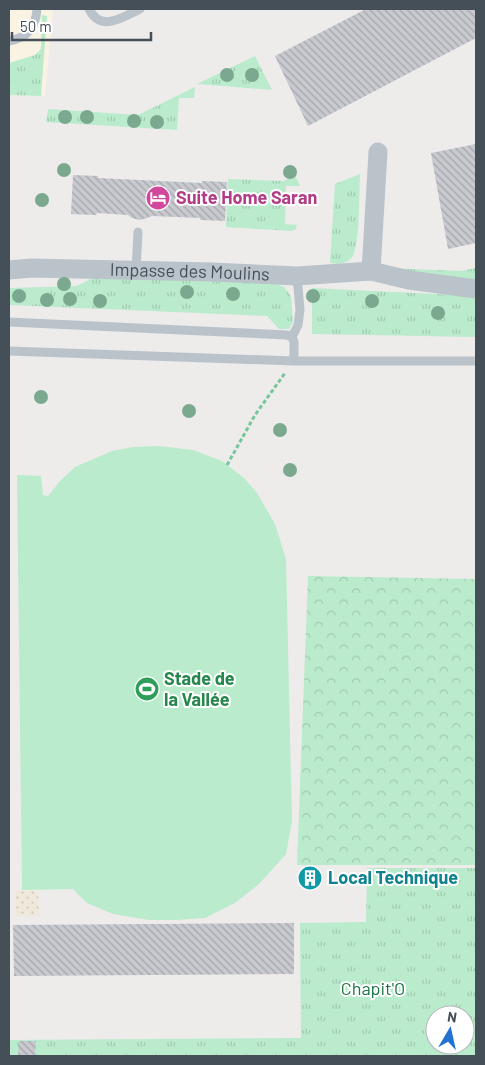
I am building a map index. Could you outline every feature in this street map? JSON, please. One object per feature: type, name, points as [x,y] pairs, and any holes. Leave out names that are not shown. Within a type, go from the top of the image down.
[{"type":"street","points":[[371,271],[378,152]]},
{"type":"street","name":"Impasse des Moulins","points":[[9,270],[32,268],[136,270],[297,276],[371,271],[409,280],[476,289]]},
{"type":"lane","points":[[9,41],[16,40],[30,31],[36,20],[37,9]]},
{"type":"lane","points":[[89,9],[91,14],[100,21],[112,22],[140,9]]},
{"type":"lane","points":[[136,270],[138,232]]},
{"type":"lane","points":[[294,360],[294,342],[292,337],[298,325],[300,310],[297,276]]},
{"type":"lane","points":[[9,322],[277,334],[292,337]]},
{"type":"lane","points":[[9,351],[294,360],[476,361]]},
{"type":"path","points":[[227,465],[255,415],[294,360]]},
{"type":"shaded area","points":[[9,9],[53,9],[45,96],[9,95]]},
{"type":"green space","points":[[42,15],[47,16],[41,96],[9,95],[9,63],[35,55],[41,49]]},
{"type":"green space","points":[[255,56],[272,90],[197,84]]},
{"type":"green space","points":[[195,87],[194,98],[179,98],[177,130],[46,122],[48,109],[138,115]]},
{"type":"green space","points":[[360,174],[358,231],[355,251],[352,257],[345,263],[330,263],[335,184]]},
{"type":"green space","points":[[295,175],[300,186],[286,186],[285,224],[297,225],[296,229],[292,231],[226,227],[228,179],[284,181]]},
{"type":"green space","points":[[387,268],[461,271],[476,268],[476,281]]},
{"type":"green space","points":[[98,275],[273,283],[284,287],[291,296],[293,322],[289,329],[279,329],[267,316],[9,305],[9,288],[77,286]]},
{"type":"green space","points":[[312,288],[476,296],[476,337],[312,334]]},
{"type":"green space","points":[[159,446],[193,450],[222,461],[244,478],[257,493],[275,524],[286,559],[292,821],[286,854],[259,884],[235,903],[205,918],[177,920],[149,920],[113,914],[87,903],[73,889],[22,890],[17,475],[41,476],[43,495],[48,496],[75,467],[112,451],[133,447]]},
{"type":"green space","points":[[308,576],[476,579],[476,865],[297,865]]},
{"type":"green space","name":"Chapit'O","points":[[367,868],[476,868],[476,1056],[9,1056],[9,1040],[301,1038],[300,923],[366,922]]},
{"type":"sand","points":[[38,890],[39,916],[16,916],[15,891]]},
{"type":"building","points":[[366,9],[476,9],[476,38],[308,126],[275,56]]},
{"type":"building","points":[[476,144],[476,243],[448,249],[431,153]]},
{"type":"building","points":[[73,175],[202,183],[202,181],[227,182],[225,221],[152,216],[140,220],[128,215],[71,214]]},
{"type":"building","points":[[294,923],[294,974],[14,976],[13,925]]},
{"type":"building","points":[[19,1041],[36,1041],[35,1056],[18,1056]]},
{"type":"place","name":"Suite Home Saran","points":[[158,198]]},
{"type":"place","name":"Stade de la Vallée","points":[[147,689]]},
{"type":"place","name":"Local Technique","points":[[310,878]]}]
